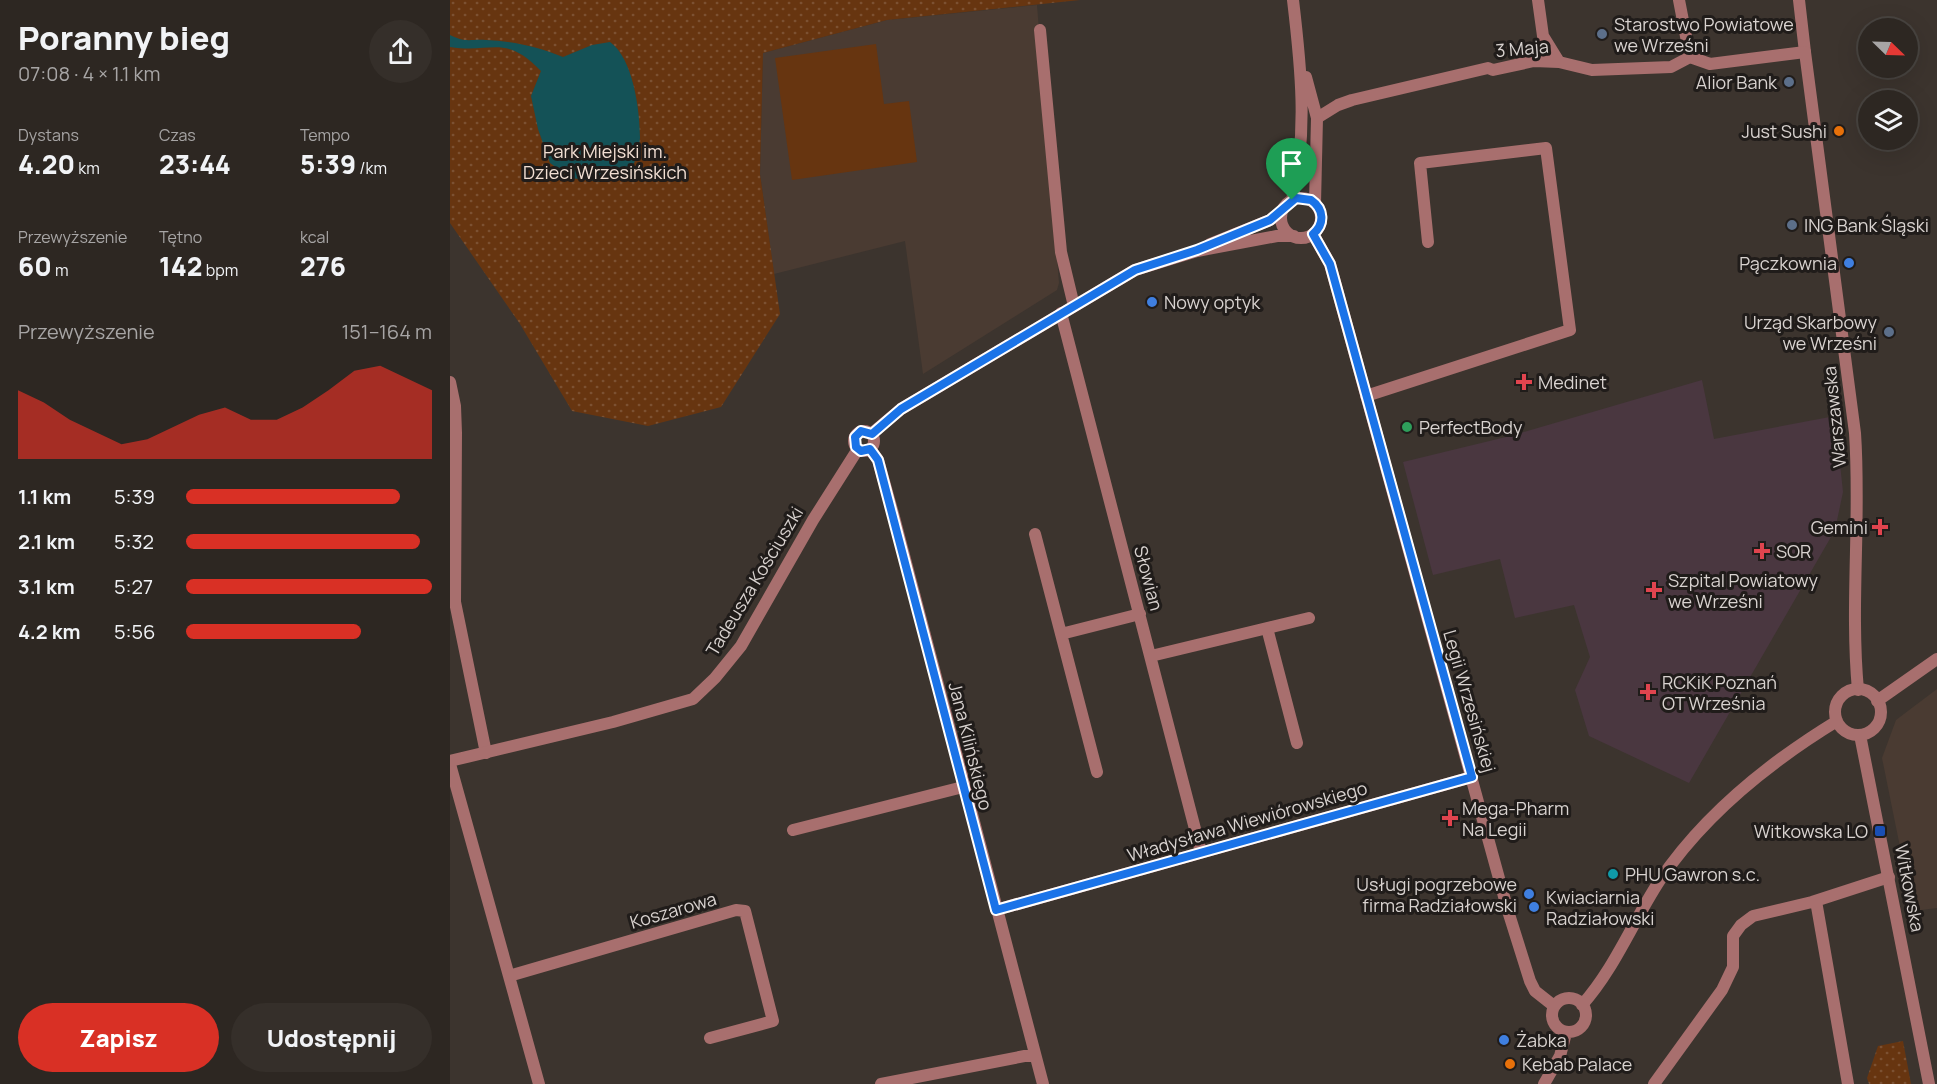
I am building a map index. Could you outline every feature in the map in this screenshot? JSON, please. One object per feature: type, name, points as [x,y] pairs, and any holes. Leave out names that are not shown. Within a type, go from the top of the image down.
[{"type":"street","points":[[872,434],[901,409],[1135,270],[1197,250],[1270,220],[1282,211],[1292,200],[1299,171],[1303,94],[1293,0]]},
{"type":"street","points":[[1538,0],[1543,36],[1559,63]]},
{"type":"street","points":[[1679,0],[1690,57],[1710,64],[1805,52]]},
{"type":"street","name":"Warszawska","points":[[1799,0],[1855,433],[1858,487],[1855,654],[1858,690]]},
{"type":"street","points":[[1040,30],[1061,252],[1074,306]]},
{"type":"street","name":"3 Maja","points":[[1317,118],[1345,102],[1488,68],[1493,70],[1534,61],[1559,63],[1577,69],[1671,67],[1690,57]]},
{"type":"street","points":[[1197,250],[1277,236],[1303,238],[1313,234],[1321,222],[1321,212],[1316,203],[1317,118],[1300,61]]},
{"type":"street","points":[[1366,396],[1570,330],[1546,148],[1419,163],[1428,242]]},
{"type":"street","points":[[1292,200],[1306,198],[1316,203]]},
{"type":"street","points":[[1282,211],[1283,226],[1294,236]]},
{"type":"street","name":"Legii Wrzesińskiej","points":[[1313,234],[1330,264],[1530,981],[1535,990],[1554,1006]]},
{"type":"street","name":"Słowian","points":[[1061,314],[1201,852]]},
{"type":"street","points":[[450,382],[455,406],[456,433],[454,602],[486,753]]},
{"type":"street","points":[[864,431],[872,434],[874,442],[864,449],[854,442],[857,434],[864,431]]},
{"type":"street","name":"Tadeusza Kościuszki","points":[[450,762],[613,722],[693,699],[715,678],[741,646],[813,520],[864,449]]},
{"type":"street","name":"Jana Kilińskiego","points":[[864,449],[878,460],[1043,1084]]},
{"type":"street","points":[[1035,534],[1097,772]]},
{"type":"street","points":[[1061,634],[1140,614]]},
{"type":"street","points":[[1151,656],[1309,618]]},
{"type":"street","points":[[1267,628],[1298,743]]},
{"type":"street","points":[[1877,700],[1937,659]]},
{"type":"street","points":[[1858,690],[1869,693],[1877,700],[1880,711],[1878,722],[1870,731],[1860,735],[1844,730],[1837,722],[1835,710],[1839,700],[1847,692],[1858,690]]},
{"type":"street","points":[[1582,1005],[1611,966],[1661,880],[1689,843],[1730,800],[1772,767],[1837,722]]},
{"type":"street","name":"Witkowska","points":[[1860,735],[1929,1084]]},
{"type":"street","points":[[450,762],[539,1084]]},
{"type":"street","name":"Władysława Wiewiórowskiego","points":[[996,910],[1472,777]]},
{"type":"street","points":[[794,830],[963,787]]},
{"type":"street","points":[[1654,1084],[1722,990],[1733,967],[1733,936],[1741,925],[1753,916],[1816,901],[1889,877]]},
{"type":"street","points":[[1816,901],[1848,1084]]},
{"type":"street","name":"Koszarowa","points":[[509,976],[736,910],[745,911],[773,1021],[711,1038]]},
{"type":"street","points":[[1568,998],[1582,1005],[1586,1014],[1584,1024],[1576,1031],[1566,1032],[1553,1022],[1554,1006],[1568,998]]},
{"type":"street","points":[[1544,1084],[1560,1056],[1566,1032]]},
{"type":"street","points":[[881,1084],[1035,1054]]},
{"type":"shaded area","points":[[1037,5],[1059,283],[1057,290],[923,374],[905,241],[774,274],[760,174],[763,53],[887,20]]},
{"type":"shaded area","name":"Szpital Powiatowy we Wrześni","points":[[1702,380],[1714,439],[1835,416],[1843,492],[1835,530],[1689,783],[1589,736],[1575,690],[1590,657],[1574,605],[1515,618],[1500,559],[1433,575],[1403,462],[1510,436]]},
{"type":"shaded area","points":[[1937,689],[1937,908],[1913,911],[1882,758],[1896,720]]},
{"type":"green space","name":"Park Miejski im. Dzieci Wrzesińskich","points":[[450,0],[1080,0],[887,20],[763,53],[760,174],[780,314],[721,407],[648,426],[572,411],[520,324],[450,223]]},
{"type":"green space","points":[[876,44],[884,104],[909,101],[917,162],[792,180],[775,58]]},
{"type":"green space","points":[[1903,1041],[1911,1084],[1869,1084],[1867,1078],[1878,1046]]},
{"type":"water","points":[[450,35],[464,40],[515,43],[563,57],[592,45],[610,42],[618,50],[630,72],[637,100],[640,138],[631,174],[603,182],[571,178],[550,163],[538,129],[531,96],[541,71],[528,59],[507,49],[450,47]]},
{"type":"place","name":"Starostwo Powiatowe we Wrześni","points":[[1602,34]]},
{"type":"place","name":"Alior Bank","points":[[1789,82]]},
{"type":"place","name":"Just Sushi","points":[[1839,131]]},
{"type":"place","name":"ING Bank Śląski","points":[[1792,225]]},
{"type":"place","name":"Pączkownia","points":[[1849,263]]},
{"type":"place","name":"Nowy optyk","points":[[1152,302]]},
{"type":"place","name":"Urząd Skarbowy we Wrześni","points":[[1889,332]]},
{"type":"place","name":"Medinet","points":[[1524,382]]},
{"type":"place","name":"PerfectBody","points":[[1407,427]]},
{"type":"place","name":"Gemini","points":[[1880,527]]},
{"type":"place","name":"SOR","points":[[1762,551]]},
{"type":"place","name":"Szpital Powiatowy we Wrześni","points":[[1654,590]]},
{"type":"place","name":"RCKiK Poznań OT Września","points":[[1648,692]]},
{"type":"place","name":"Mega-Pharm Na Legii","points":[[1450,818]]},
{"type":"place","name":"Witkowska LO","points":[[1880,831]]},
{"type":"place","name":"PHU Gawron s.c.","points":[[1613,874]]},
{"type":"place","name":"Usługi pogrzebowe firma Radziałowski","points":[[1529,894]]},
{"type":"place","name":"Kwiaciarnia Radziałowski","points":[[1534,907]]},
{"type":"place","name":"Żabka","points":[[1504,1040]]},
{"type":"place","name":"Kebab Palace","points":[[1510,1064]]},
{"type":"route","points":[[1302,197],[1311,200],[1316,203],[1321,212],[1321,222],[1313,234],[1326,253],[1330,264],[1472,777],[996,910],[878,460],[870,449],[861,451],[856,447],[855,437],[861,431],[872,434],[901,409],[1135,270],[1197,250],[1270,220],[1292,200],[1302,197]]}]
